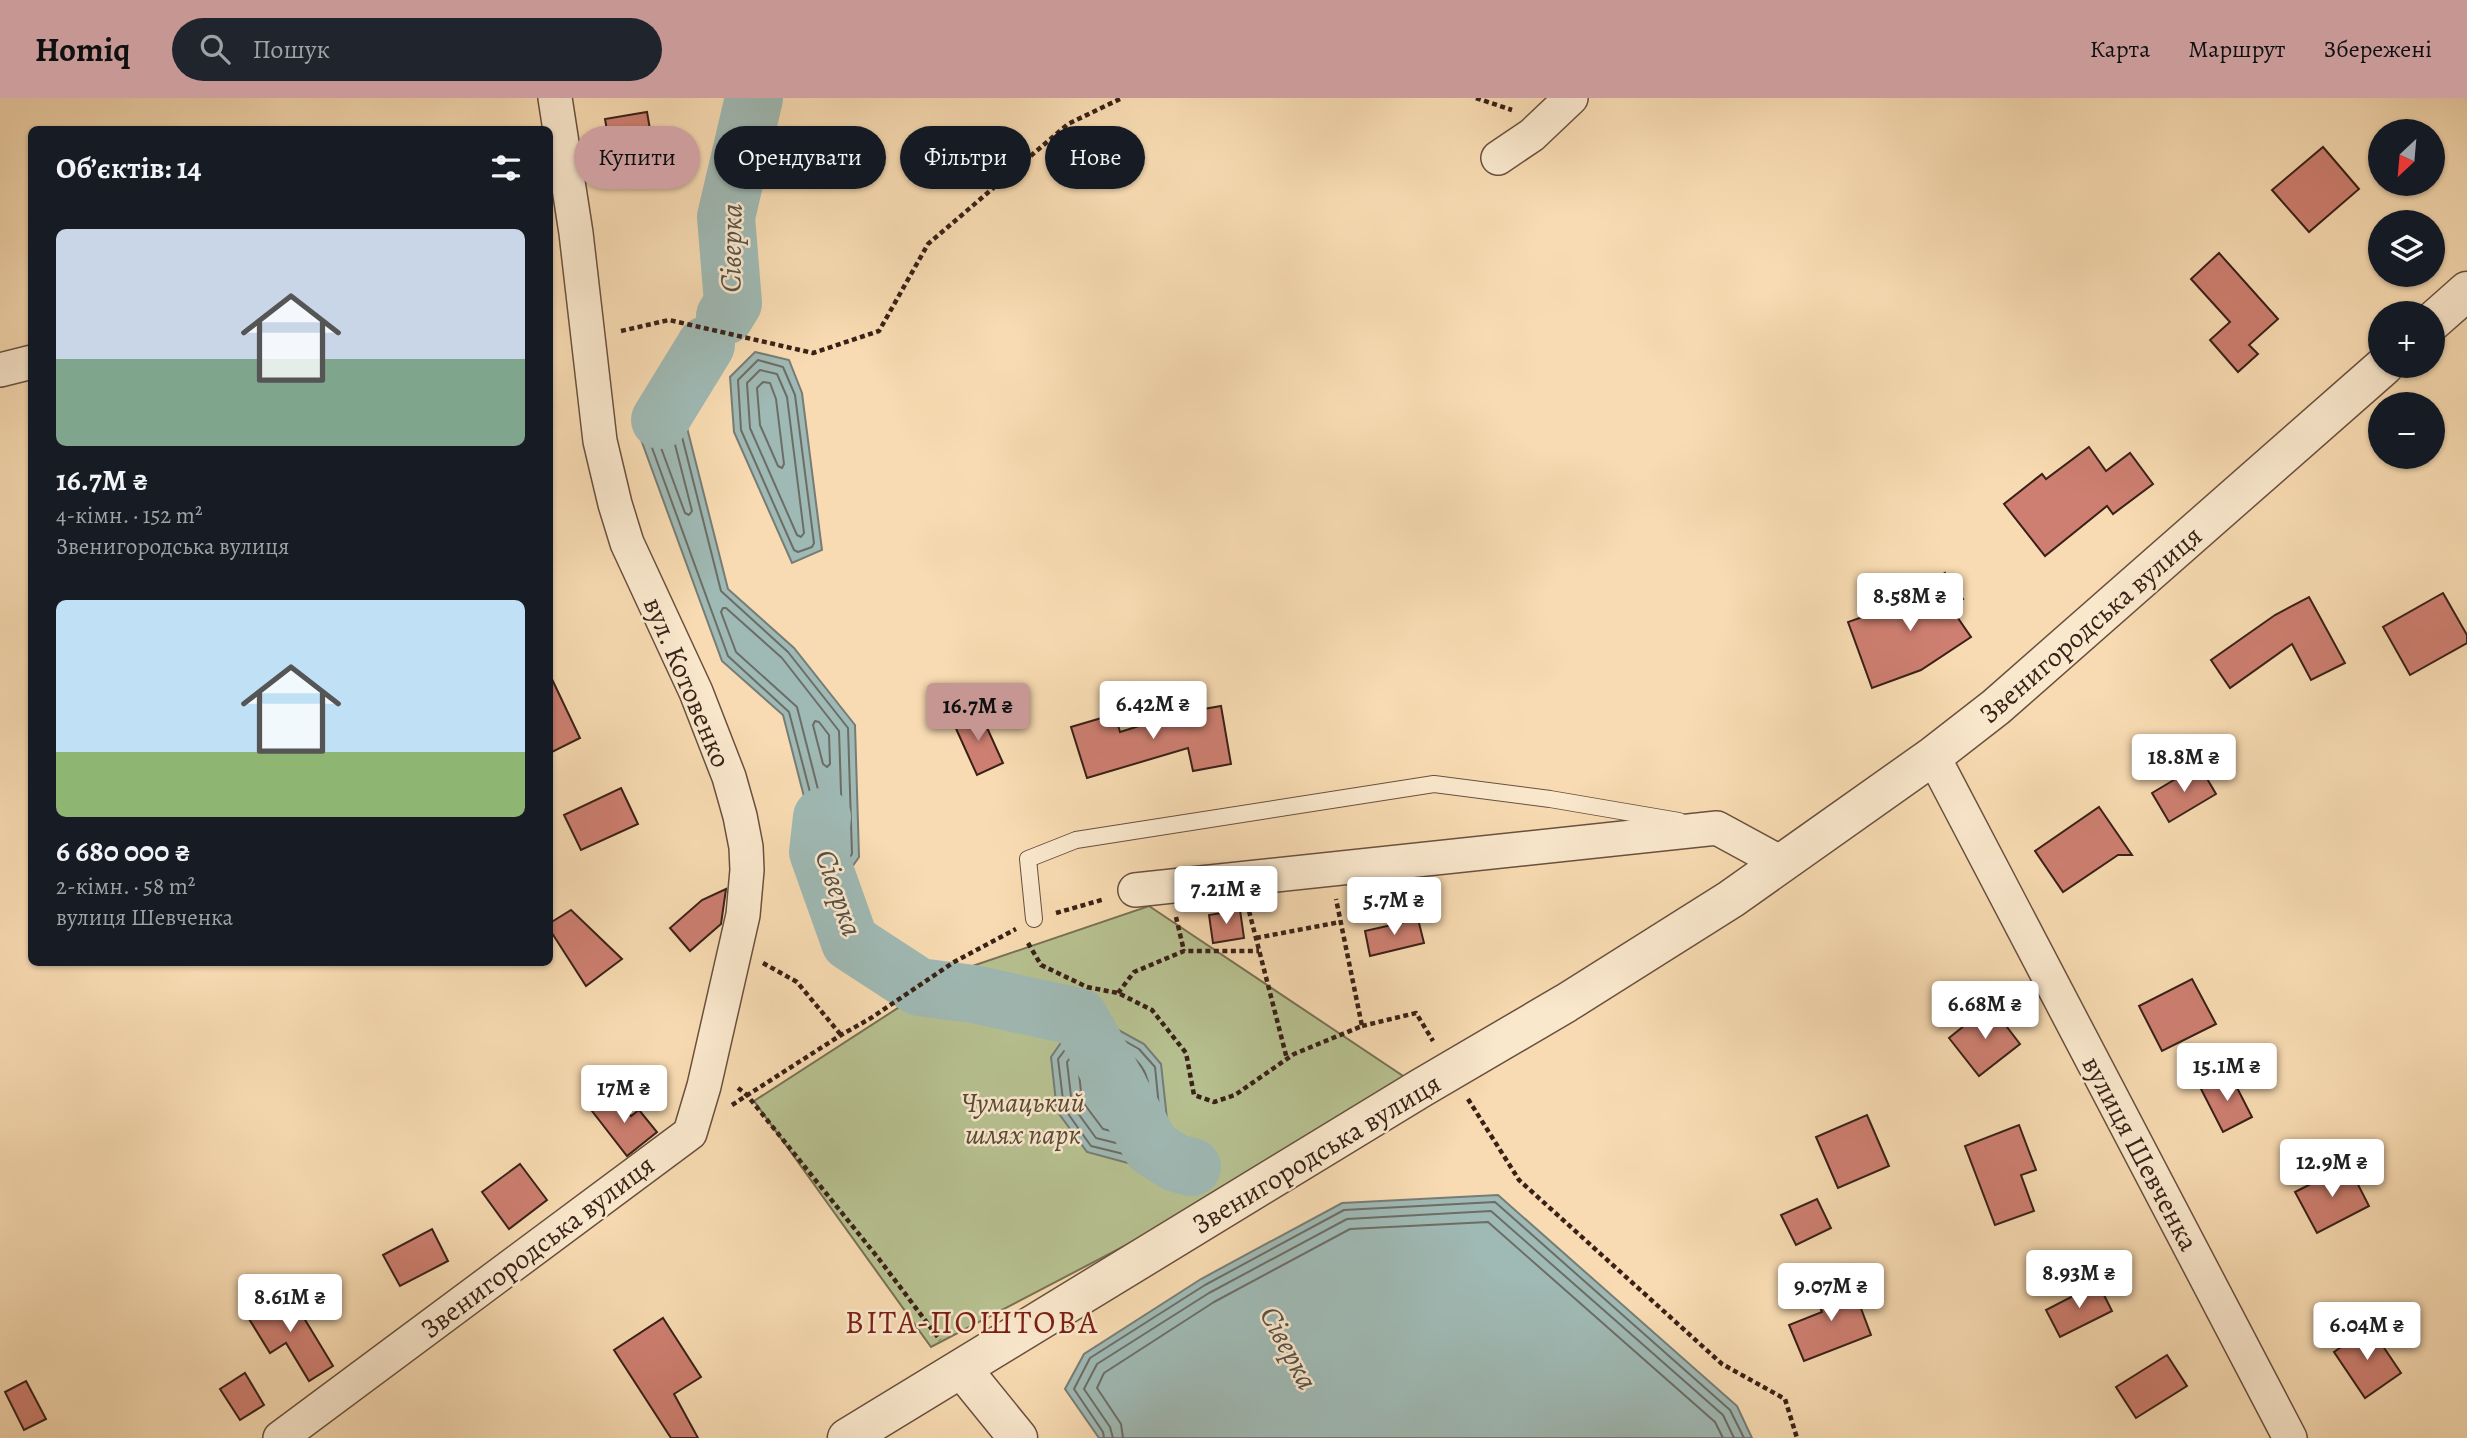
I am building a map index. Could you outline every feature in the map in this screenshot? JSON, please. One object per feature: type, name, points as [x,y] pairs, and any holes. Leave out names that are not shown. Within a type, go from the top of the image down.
[{"type":"street","name":"вул. Котовенко","points":[[555,98],[563,236],[588,338],[600,442],[619,517],[638,567],[696,692],[729,777],[740,816],[747,870],[743,915],[708,1068],[690,1133]]},
{"type":"street","points":[[1498,158],[1532,135],[1571,98]]},
{"type":"street","points":[[2445,310],[2467,291]]},
{"type":"street","points":[[0,370],[28,363]]},
{"type":"street","name":"Звенигородська вулиця","points":[[847,1438],[1566,1003],[1783,864],[1996,707],[2370,378]]},
{"type":"street","name":"вулиця Шевченка","points":[[1933,756],[2290,1438]]},
{"type":"street","points":[[1135,890],[1717,828],[1783,864]]},
{"type":"street","name":"Звенигородська вулиця","points":[[280,1438],[690,1133]]},
{"type":"street","points":[[962,1369],[1018,1438]]},
{"type":"lane","points":[[1027,923],[1028,859],[1076,840],[1434,784],[1550,799],[1717,828]]},
{"type":"path","points":[[588,338],[669,320],[813,353],[879,331],[928,244],[1068,124],[1122,98]]},
{"type":"path","points":[[1329,869],[1362,1026]]},
{"type":"path","points":[[1242,879],[1287,1059]]},
{"type":"path","points":[[1256,938],[1340,922]]},
{"type":"path","points":[[1027,923],[1041,965],[1087,987],[1118,993],[1152,1010],[1186,1053],[1194,1096],[1214,1102],[1235,1095],[1294,1054],[1362,1026],[1416,1013],[1519,1180],[1722,1364],[1785,1399],[1797,1438]]},
{"type":"path","points":[[737,947],[797,982],[841,1035]]},
{"type":"path","points":[[1118,993],[1134,972],[1185,951],[1259,951]]},
{"type":"path","points":[[690,1133],[841,1035],[872,1018],[954,962]]},
{"type":"path","points":[[708,1068],[747,1095],[879,1259],[962,1369]]},
{"type":"green space","name":"Чумацький шлях парк","points":[[1149,906],[1421,1088],[1383,1111],[931,1347],[754,1101],[952,973]]},
{"type":"water","points":[[678,344],[708,354],[684,416],[728,589],[794,648],[855,725],[859,857],[829,900],[806,899],[795,831],[809,816],[783,715],[722,661],[639,434],[646,412]]},
{"type":"water","points":[[755,352],[789,360],[802,393],[822,550],[792,563],[734,432],[730,377]]},
{"type":"water","points":[[1079,1017],[1104,1022],[1144,1044],[1161,1064],[1168,1128],[1159,1144],[1152,1148],[1139,1166],[1087,1152],[1057,1111],[1051,1057]]},
{"type":"water","points":[[1498,1195],[1737,1406],[1752,1438],[1099,1438],[1065,1389],[1084,1354],[1201,1279],[1342,1203]]},
{"type":"building","points":[[647,112],[649,126],[606,126],[605,119]]},
{"type":"building","points":[[2323,147],[2359,189],[2309,232],[2272,190]]},
{"type":"building","points":[[2219,253],[2278,319],[2249,345],[2258,354],[2238,372],[2210,340],[2230,322],[2191,279]]},
{"type":"building","points":[[2089,447],[2106,471],[2130,453],[2153,484],[2113,514],[2107,506],[2045,556],[2004,504],[2042,474],[2046,479]]},
{"type":"building","points":[[1945,573],[1963,599],[1951,608],[1971,637],[1921,670],[1872,688],[1848,622],[1902,603]]},
{"type":"building","points":[[2443,593],[2467,635],[2467,643],[2410,675],[2383,627]]},
{"type":"building","points":[[2309,597],[2345,663],[2311,680],[2292,644],[2230,688],[2211,660],[2275,615]]},
{"type":"building","points":[[553,681],[580,738],[553,752]]},
{"type":"building","points":[[1221,706],[1231,764],[1193,771],[1188,748],[1087,778],[1071,727],[1115,714],[1120,732],[1181,713]]},
{"type":"building","points":[[979,710],[1003,763],[977,775],[953,722]]},
{"type":"building","points":[[2199,765],[2216,794],[2169,822],[2152,793]]},
{"type":"building","points":[[621,788],[638,824],[581,850],[564,815]]},
{"type":"building","points":[[2099,807],[2132,855],[2118,855],[2063,892],[2035,851]]},
{"type":"building","points":[[726,889],[721,924],[690,951],[670,928],[702,900]]},
{"type":"building","points":[[571,910],[622,959],[586,986],[553,935],[553,921]]},
{"type":"building","points":[[1240,910],[1244,938],[1213,943],[1209,915]]},
{"type":"building","points":[[1418,919],[1424,943],[1370,956],[1365,931]]},
{"type":"building","points":[[2192,979],[2216,1024],[2162,1051],[2139,1006]]},
{"type":"building","points":[[1990,1005],[2020,1044],[1979,1076],[1949,1038]]},
{"type":"building","points":[[2230,1074],[2252,1117],[2223,1132],[2201,1089]]},
{"type":"building","points":[[614,1094],[631,1116],[639,1110],[657,1132],[627,1156],[592,1111]]},
{"type":"building","points":[[1867,1115],[1889,1166],[1838,1188],[1816,1137]]},
{"type":"building","points":[[2019,1125],[2036,1170],[2021,1175],[2034,1211],[1995,1225],[1965,1146]]},
{"type":"building","points":[[520,1164],[547,1200],[509,1229],[482,1192]]},
{"type":"building","points":[[2348,1165],[2369,1206],[2317,1233],[2295,1192]]},
{"type":"building","points":[[1817,1199],[1831,1228],[1796,1245],[1781,1215]]},
{"type":"building","points":[[432,1229],[448,1261],[400,1286],[383,1255]]},
{"type":"building","points":[[1851,1282],[1871,1335],[1804,1361],[1789,1325],[1822,1312],[1815,1295]]},
{"type":"building","points":[[2098,1283],[2112,1311],[2060,1337],[2046,1310]]},
{"type":"building","points":[[287,1290],[333,1366],[309,1381],[286,1343],[270,1353],[246,1314]]},
{"type":"building","points":[[663,1318],[701,1377],[674,1394],[698,1438],[671,1438],[614,1350]]},
{"type":"building","points":[[2370,1327],[2401,1373],[2365,1398],[2334,1352]]},
{"type":"building","points":[[2167,1355],[2187,1386],[2136,1418],[2116,1387]]},
{"type":"building","points":[[245,1373],[264,1405],[240,1420],[220,1389]]},
{"type":"building","points":[[26,1381],[46,1419],[24,1430],[5,1392]]},
{"type":"waterway","name":"Сіверка","points":[[725,316],[733,303],[726,217],[754,98]]},
{"type":"waterway","name":"Сіверка","points":[[660,420],[706,345]]},
{"type":"waterway","name":"Сіверка","points":[[822,817],[818,852],[850,942],[919,987],[973,994],[1079,1017],[1152,1148],[1176,1163],[1192,1167]]},
{"type":"district","name":"ВІТА-ПОШТОВА","points":[[972,1322]]}]
